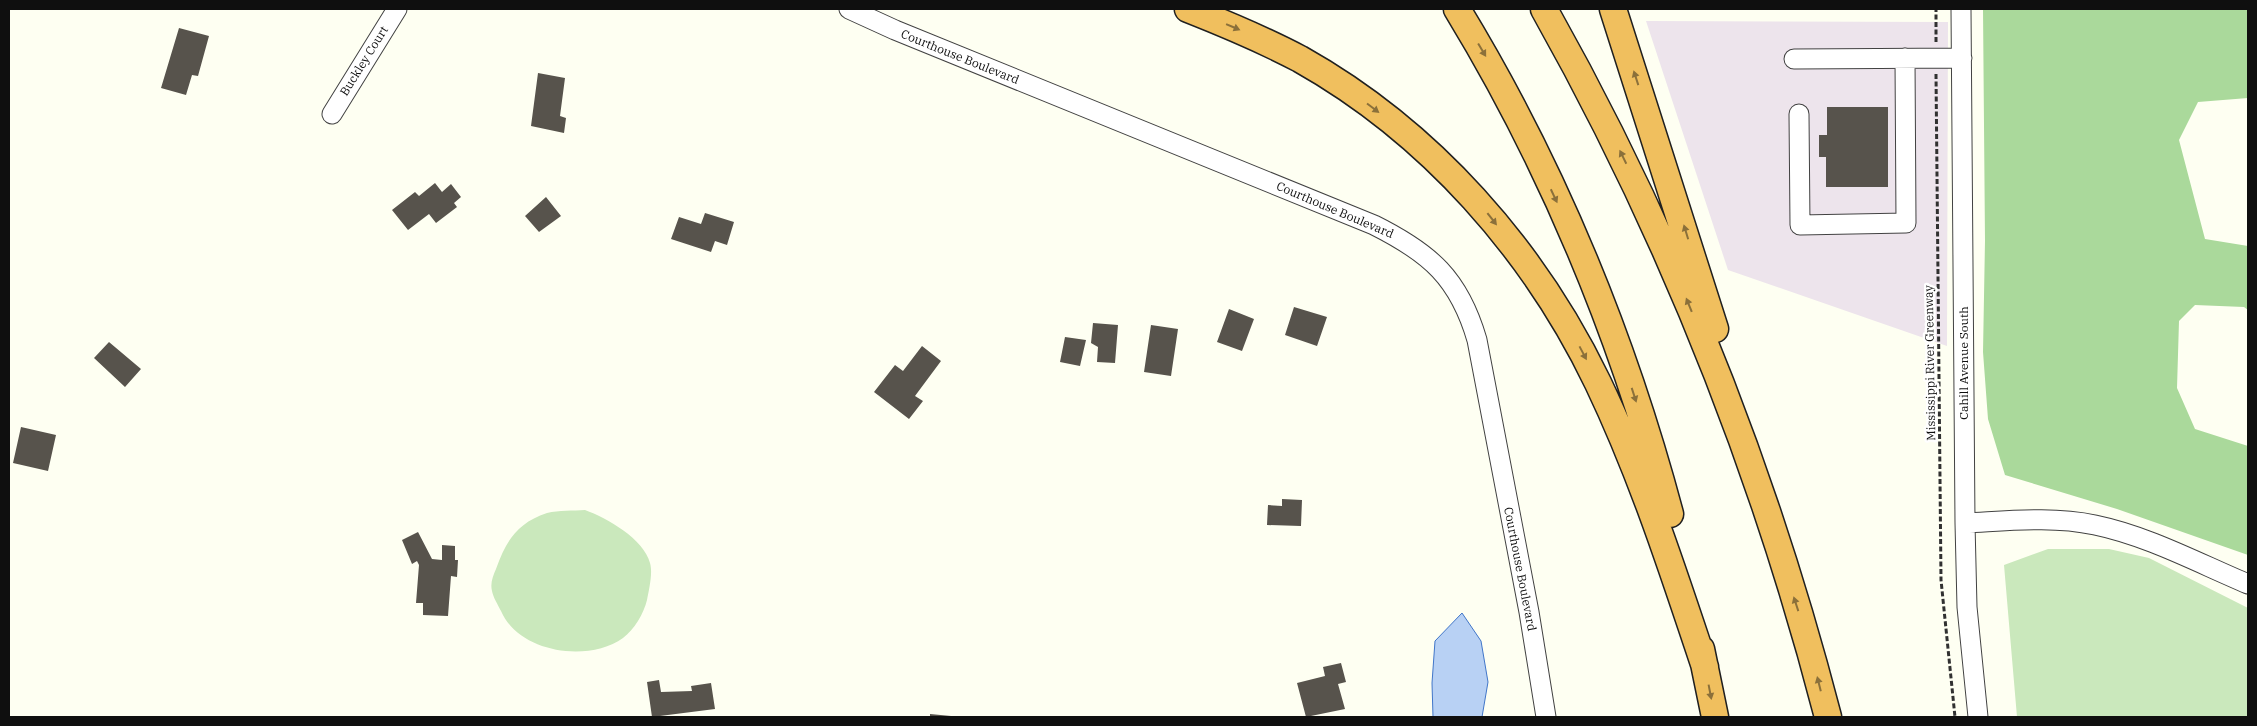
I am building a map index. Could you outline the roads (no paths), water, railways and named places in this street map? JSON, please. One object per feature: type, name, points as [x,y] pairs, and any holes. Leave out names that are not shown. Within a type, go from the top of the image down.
[{"type":"highway","points":[[1188,9],[1236,28],[1300,60],[1373,108],[1404,131],[1487,212],[1554,304],[1599,384],[1652,512],[1705,667]]},
{"type":"highway","points":[[1457,9],[1490,64],[1524,129],[1596,288],[1617,344],[1667,504],[1682,561],[1715,717]]},
{"type":"highway","points":[[1544,9],[1622,155],[1669,255],[1707,349],[1746,450],[1773,531],[1811,650],[1828,717]]},
{"type":"highway","points":[[1613,9],[1733,384],[1773,531]]},
{"type":"street","name":"Buckley Court","points":[[332,114],[397,9]]},
{"type":"street","name":"Courthouse Boulevard","points":[[849,9],[895,30],[1374,225],[1406,241],[1427,256],[1444,274],[1461,297],[1477,340],[1526,596],[1546,717]]},
{"type":"street","name":"Cahill Avenue South","points":[[1961,9],[1967,607],[1978,717]]},
{"type":"street","points":[[1799,114],[1800,225],[1906,223],[1905,58]]},
{"type":"street","points":[[1794,59],[1962,58]]},
{"type":"street","points":[[1965,522],[2022,520],[2093,524],[2126,532],[2248,584]]},
{"type":"water","points":[[1462,613],[1481,641],[1488,682],[1482,717],[1433,717],[1432,683],[1435,641]]}]
